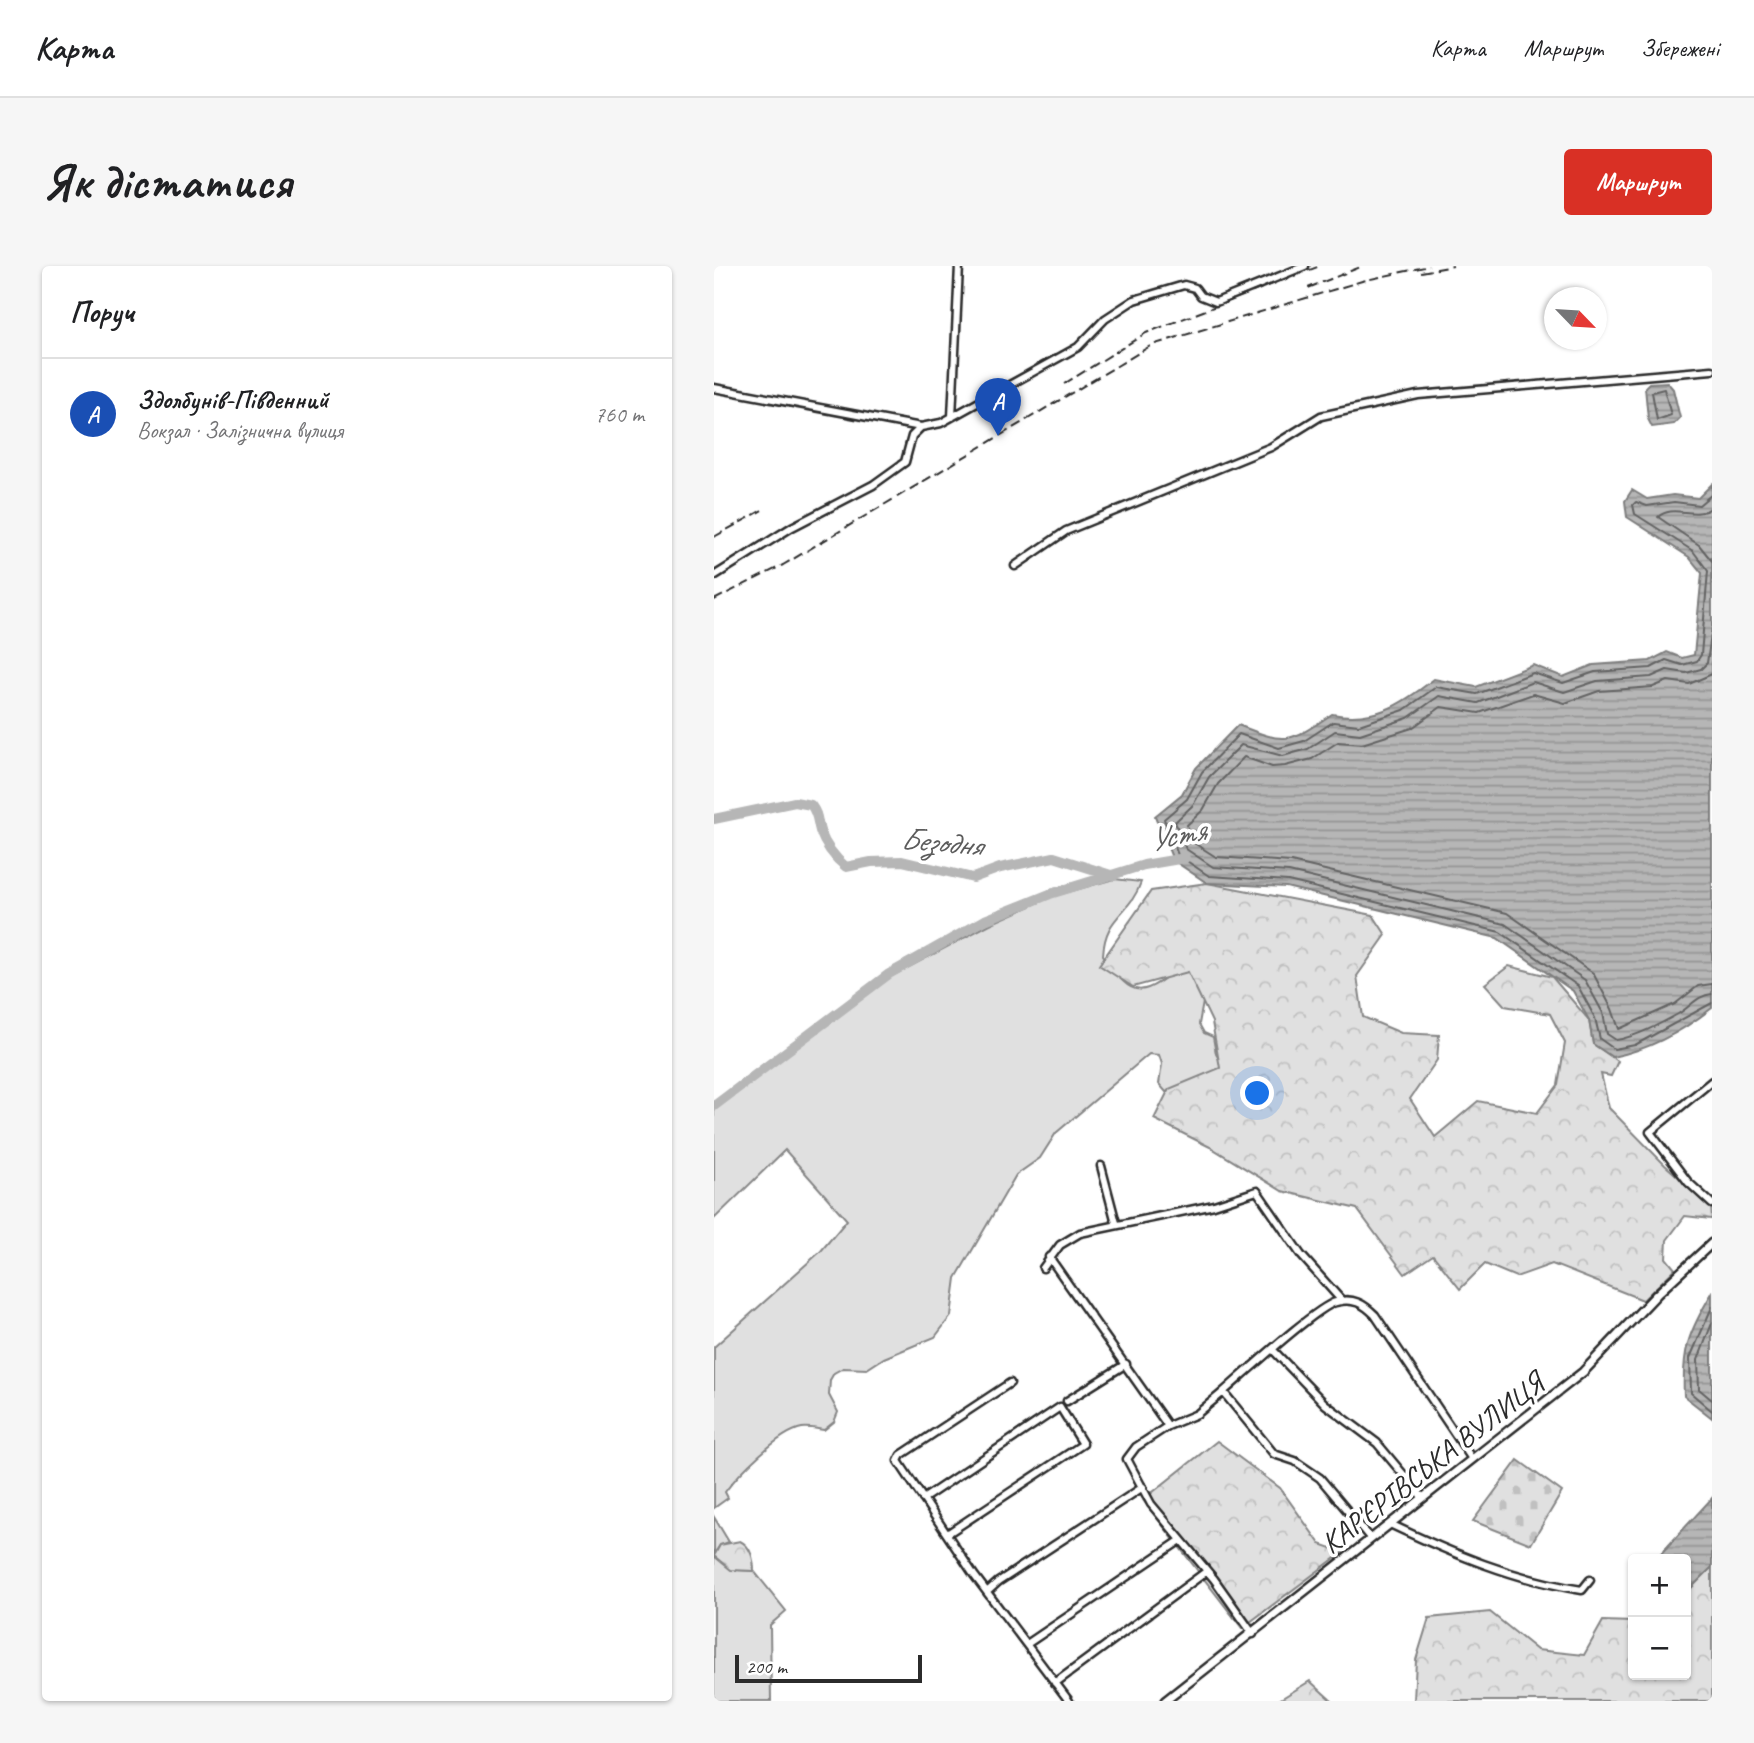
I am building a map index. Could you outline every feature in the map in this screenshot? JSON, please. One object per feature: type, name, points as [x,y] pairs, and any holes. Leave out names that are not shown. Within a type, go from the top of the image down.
[{"type":"street","points":[[952,417],[959,266]]},
{"type":"street","points":[[714,576],[893,471],[905,462],[912,436],[921,427],[952,417],[1078,347],[1114,311],[1134,300],[1190,285],[1201,296],[1216,302],[1305,266]]},
{"type":"street","points":[[1015,566],[1066,531],[1272,447],[1321,416],[1418,395],[1712,370]]},
{"type":"street","points":[[714,388],[921,427]]},
{"type":"street","points":[[1712,1081],[1650,1132],[1688,1182],[1712,1204]]},
{"type":"street","points":[[1101,1166],[1116,1223]]},
{"type":"street","points":[[1043,1268],[1060,1245],[1080,1233],[1116,1223],[1214,1205],[1257,1191],[1301,1255],[1342,1301]]},
{"type":"street","name":"КАР'ЄРІВСЬКА ВУЛИЦЯ","points":[[1165,1701],[1583,1372],[1657,1294],[1712,1243]]},
{"type":"street","points":[[1049,1257],[1168,1426]]},
{"type":"street","points":[[1253,1634],[1207,1571],[1152,1504],[1127,1455],[1168,1426],[1197,1414],[1316,1315],[1334,1302],[1342,1301],[1358,1303],[1375,1315],[1472,1459]]},
{"type":"street","points":[[1273,1350],[1325,1404],[1377,1443],[1423,1498]]},
{"type":"street","points":[[1068,1401],[1126,1364]]},
{"type":"street","points":[[1010,1383],[899,1457],[898,1461],[987,1592],[1069,1701]]},
{"type":"street","points":[[1221,1394],[1230,1397],[1274,1454],[1295,1461],[1320,1478],[1371,1539]]},
{"type":"street","points":[[923,1499],[1060,1407],[1083,1444],[947,1534]]},
{"type":"street","points":[[987,1592],[998,1582],[1143,1487]]},
{"type":"street","points":[[1390,1524],[1428,1542],[1537,1584],[1582,1590],[1590,1580]]},
{"type":"street","points":[[1027,1644],[1181,1540]]},
{"type":"street","points":[[1055,1682],[1207,1571]]},
{"type":"green space","points":[[1114,879],[1141,882],[1131,902],[1108,931],[1103,955],[1123,981],[1131,988],[1140,990],[1159,982],[1185,962],[1206,986],[1199,1024],[1204,1033],[1213,1037],[1216,1054],[1224,1068],[1166,1092],[1159,1084],[1162,1064],[1159,1055],[1149,1054],[1056,1133],[1040,1158],[1016,1175],[956,1278],[951,1316],[935,1337],[884,1358],[867,1369],[843,1368],[834,1373],[830,1380],[829,1395],[838,1412],[834,1422],[824,1430],[802,1428],[782,1437],[739,1475],[725,1492],[728,1498],[714,1508],[714,1347],[821,1251],[847,1220],[785,1150],[714,1219],[714,1108],[892,976],[990,924],[1051,897]]},
{"type":"green space","points":[[1207,883],[1373,915],[1386,935],[1357,976],[1363,1017],[1401,1033],[1439,1035],[1437,1060],[1410,1099],[1435,1137],[1478,1101],[1537,1113],[1558,1085],[1565,1043],[1550,1014],[1505,1006],[1485,984],[1509,966],[1552,977],[1589,1020],[1593,1044],[1618,1061],[1611,1076],[1601,1074],[1609,1108],[1665,1165],[1711,1206],[1712,1219],[1685,1216],[1667,1240],[1666,1258],[1675,1269],[1643,1300],[1552,1264],[1516,1277],[1485,1264],[1460,1289],[1433,1255],[1405,1274],[1357,1209],[1282,1191],[1210,1147],[1154,1119],[1169,1089],[1220,1068],[1212,1022],[1188,972],[1133,987],[1099,965],[1151,891]]},
{"type":"green space","points":[[1217,1441],[1280,1488],[1320,1544],[1343,1552],[1242,1628],[1143,1500]]},
{"type":"green space","points":[[1518,1460],[1562,1492],[1531,1544],[1473,1521]]},
{"type":"green space","points":[[714,1517],[729,1542],[720,1545],[714,1554]]},
{"type":"green space","points":[[740,1541],[747,1546],[751,1554],[754,1571],[731,1570],[714,1556],[720,1545]]},
{"type":"green space","points":[[714,1556],[736,1570],[754,1571],[786,1611],[770,1625],[771,1701],[714,1701]]},
{"type":"green space","points":[[1712,1567],[1712,1701],[1414,1701],[1416,1660],[1429,1618],[1490,1612],[1537,1650],[1584,1655],[1603,1621],[1628,1622],[1628,1680],[1691,1680],[1691,1588]]},
{"type":"green space","points":[[1310,1681],[1332,1701],[1279,1701],[1279,1700]]},
{"type":"water","points":[[1667,382],[1673,389],[1680,418],[1674,424],[1652,427],[1648,419],[1645,387],[1649,383]]},
{"type":"water","points":[[1712,484],[1712,1008],[1701,1016],[1652,1044],[1612,1057],[1593,1044],[1589,1020],[1573,991],[1497,938],[1286,887],[1207,883],[1173,860],[1155,816],[1182,794],[1196,768],[1238,725],[1267,736],[1286,738],[1306,731],[1332,714],[1361,716],[1387,709],[1410,697],[1434,679],[1476,687],[1533,665],[1563,677],[1593,665],[1650,661],[1667,652],[1682,658],[1694,655],[1702,573],[1689,557],[1627,517],[1625,501],[1632,490],[1647,499],[1673,495],[1698,498]]},
{"type":"water","points":[[1712,1293],[1712,1418],[1684,1396],[1684,1366],[1692,1331]]},
{"type":"water","points":[[1712,1498],[1712,1567],[1691,1588],[1691,1554],[1661,1554]]},
{"type":"waterway","name":"Безодня","points":[[714,819],[795,802],[811,805],[825,841],[846,867],[871,862],[902,861],[973,878],[1000,868],[1054,857],[1114,876]]},
{"type":"waterway","name":"Устя","points":[[714,1106],[889,974],[985,920],[1050,894],[1144,865],[1185,858]]},
{"type":"railway","points":[[1064,384],[1146,333],[1320,266]]},
{"type":"railway","points":[[1308,288],[1363,266]]},
{"type":"railway","points":[[714,600],[783,565],[1152,345],[1362,281],[1429,266]]},
{"type":"railway","points":[[1421,272],[1453,266]]},
{"type":"railway","points":[[714,537],[766,508]]},
{"type":"place","name":"Здолбунів-Південний","points":[[998,436]]}]
